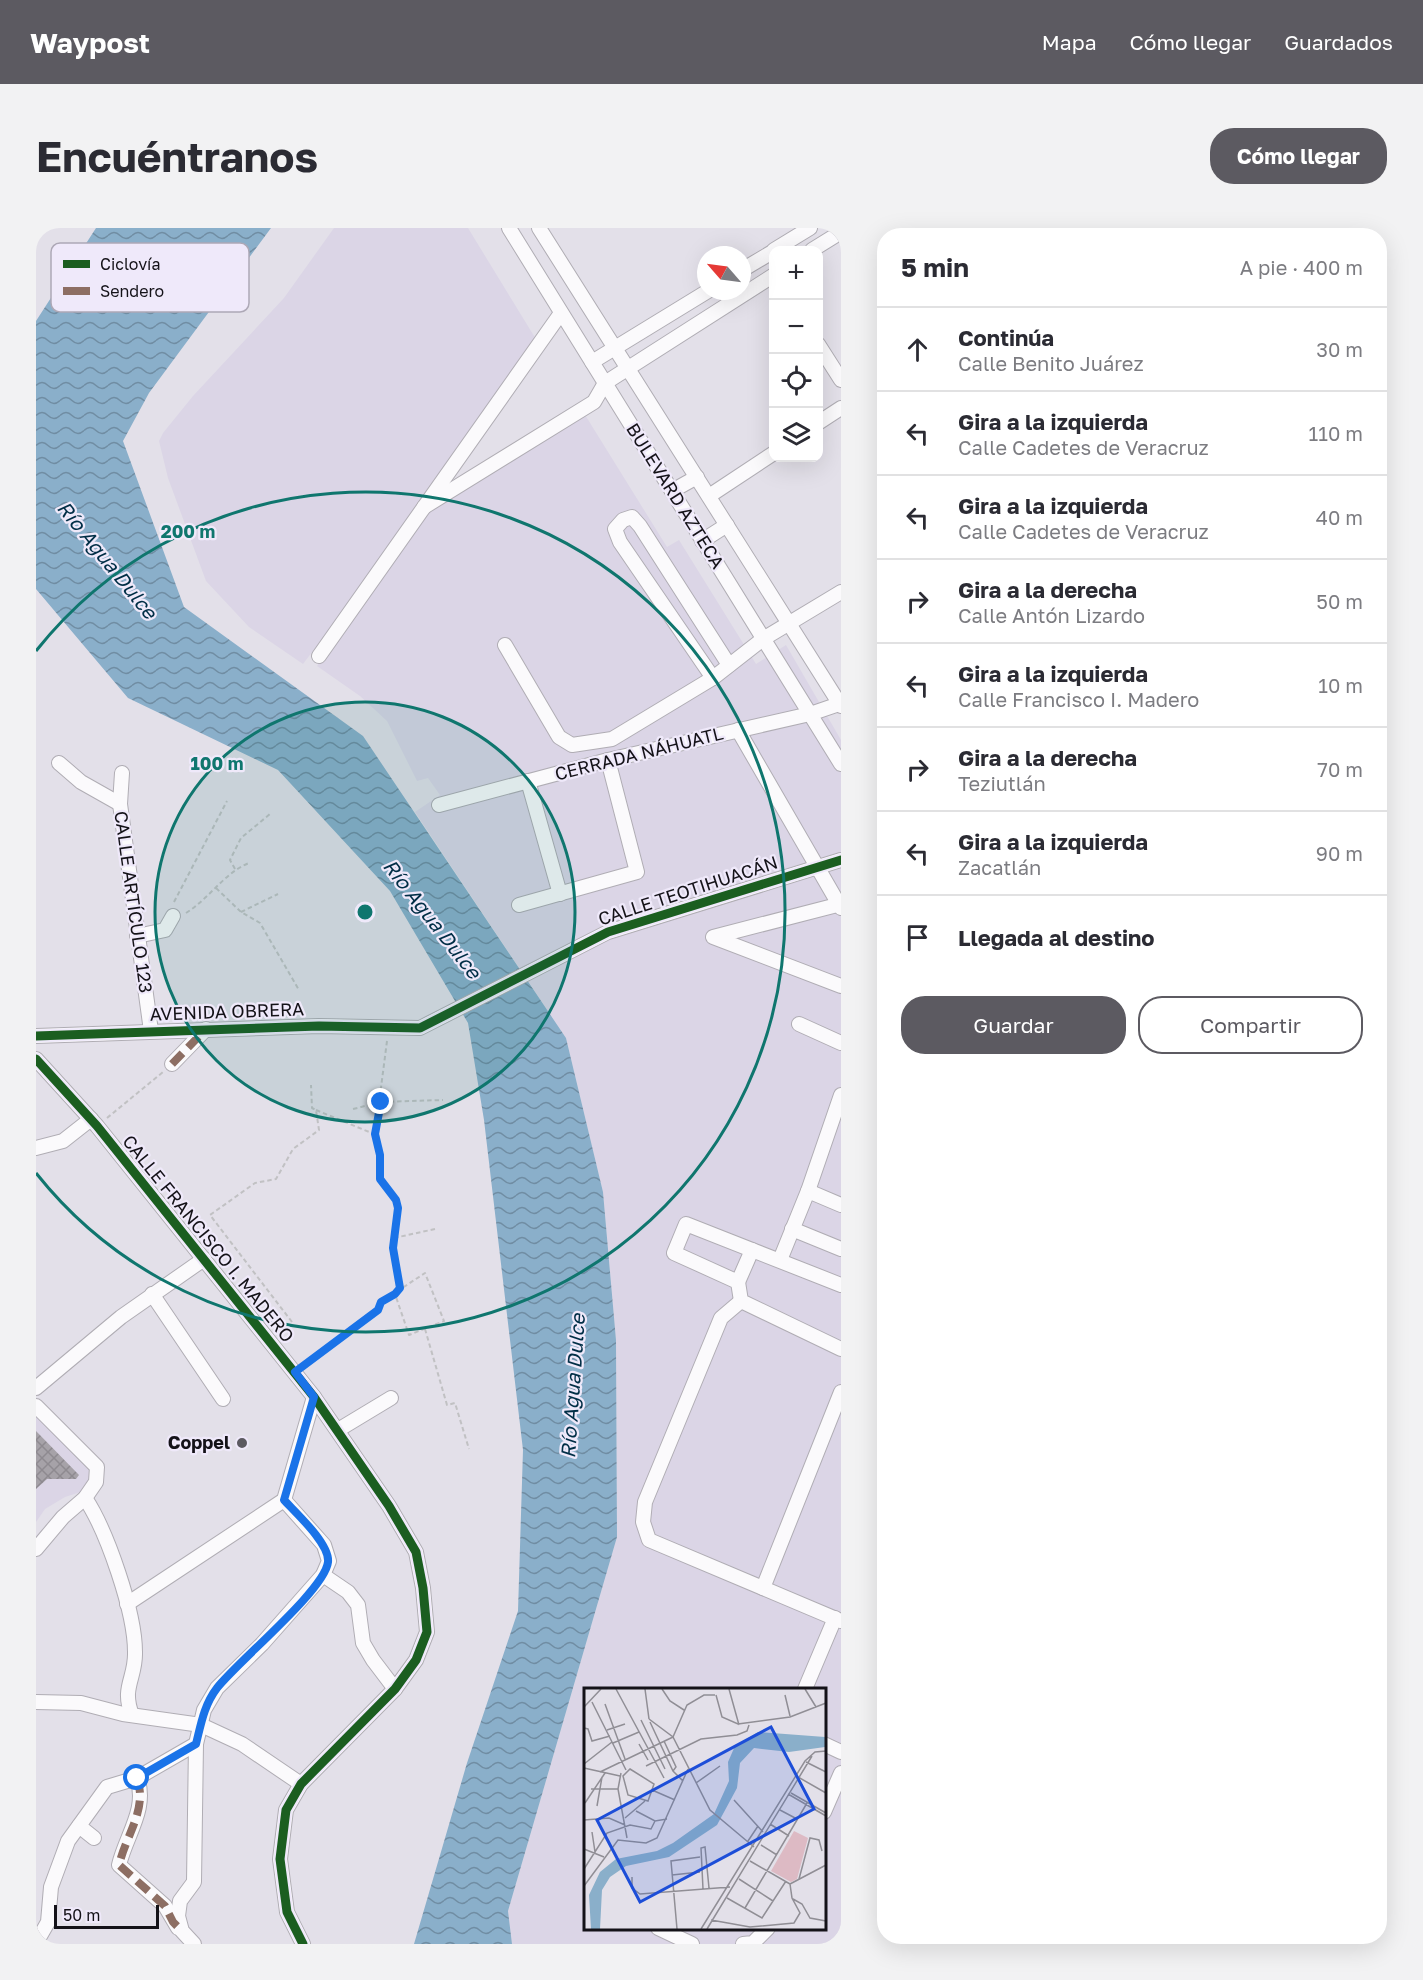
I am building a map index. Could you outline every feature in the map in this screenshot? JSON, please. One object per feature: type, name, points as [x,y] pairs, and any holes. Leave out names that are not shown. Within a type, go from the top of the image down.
[{"type":"street","name":"BULEVARD AZTECA","points":[[539,228],[840,705]]},
{"type":"street","points":[[781,246],[810,228]]},
{"type":"street","name":"BULEVARD AZTECA","points":[[512,229],[561,313],[841,764]]},
{"type":"street","points":[[818,246],[841,232]]},
{"type":"street","points":[[751,264],[769,253]]},
{"type":"street","points":[[424,507],[594,402],[605,383],[769,276]]},
{"type":"street","points":[[592,362],[697,298]]},
{"type":"street","points":[[319,656],[561,313]]},
{"type":"street","points":[[823,351],[841,380]]},
{"type":"street","points":[[823,420],[841,408]]},
{"type":"street","points":[[709,496],[769,456]]},
{"type":"street","points":[[672,491],[697,477]]},
{"type":"street","points":[[713,678],[620,542],[615,529],[623,520],[632,517],[729,665]]},
{"type":"street","points":[[702,541],[727,525]]},
{"type":"street","points":[[639,572],[664,563]]},
{"type":"street","points":[[505,645],[559,737],[572,744],[612,739],[713,678],[763,639],[841,592]]},
{"type":"street","name":"CERRADA NÁHUATL","points":[[439,805],[608,760],[810,714],[840,705]]},
{"type":"street","points":[[738,730],[815,867],[840,906],[713,937],[841,986]]},
{"type":"street","points":[[519,905],[637,872],[608,760]]},
{"type":"street","points":[[59,763],[81,782],[120,804]]},
{"type":"street","name":"CALLE ARTÍCULO 123","points":[[122,773],[120,804],[151,1031]]},
{"type":"street","points":[[528,781],[560,894]]},
{"type":"street","name":"CALLE TEOTIHUACÁN","points":[[420,1028],[608,932],[841,860]]},
{"type":"street","points":[[137,936],[165,930],[173,916]]},
{"type":"street","points":[[799,1024],[841,1043]]},
{"type":"street","name":"AVENIDA OBRERA","points":[[36,1036],[206,1029],[420,1028]]},
{"type":"street","points":[[172,1064],[206,1029]]},
{"type":"street","name":"CALLE FRANCISCO I. MADERO","points":[[36,1059],[94,1123],[295,1372],[338,1430],[389,1506],[416,1552],[423,1588],[427,1632],[416,1660],[395,1689],[302,1784],[286,1810],[280,1859],[287,1912],[303,1944]]},
{"type":"street","points":[[780,1260],[808,1191],[841,1095]]},
{"type":"street","points":[[36,1148],[63,1141],[94,1123]]},
{"type":"street","points":[[808,1191],[841,1205]]},
{"type":"street","points":[[738,1282],[674,1253],[686,1224],[841,1285]]},
{"type":"street","points":[[792,1229],[841,1249]]},
{"type":"street","points":[[741,1301],[738,1282],[752,1250]]},
{"type":"street","points":[[36,1388],[80,1349],[152,1294],[204,1259]]},
{"type":"street","points":[[152,1294],[223,1399]]},
{"type":"street","points":[[741,1301],[841,1349]]},
{"type":"street","points":[[741,1301],[721,1317],[645,1502],[643,1522],[649,1540],[838,1619],[805,1688]]},
{"type":"street","points":[[763,1588],[841,1392]]},
{"type":"street","points":[[127,1604],[284,1500],[314,1397]]},
{"type":"street","points":[[338,1430],[391,1398]]},
{"type":"street","points":[[36,1406],[97,1467],[96,1482],[86,1498],[63,1517],[36,1549]]},
{"type":"street","points":[[86,1498],[98,1517],[127,1604],[136,1655],[126,1692],[132,1715]]},
{"type":"street","points":[[182,1931],[178,1916],[180,1901],[194,1882],[196,1744],[204,1710],[217,1688],[262,1644],[323,1575],[329,1561],[324,1545],[284,1500]]},
{"type":"street","points":[[323,1575],[348,1592],[358,1605],[363,1642],[373,1660],[395,1689]]},
{"type":"street","points":[[36,1702],[81,1703],[132,1715],[201,1725],[242,1743],[302,1784]]},
{"type":"street","points":[[36,1943],[48,1922],[51,1887],[68,1841],[107,1787],[137,1778],[196,1744]]},
{"type":"street","points":[[826,1744],[841,1752]]},
{"type":"street","points":[[826,1810],[841,1773]]},
{"type":"street","points":[[137,1778],[141,1790],[140,1808],[127,1835],[119,1865],[165,1906],[173,1922],[194,1944]]},
{"type":"street","points":[[79,1826],[94,1838]]},
{"type":"street","points":[[660,1929],[692,1944]]},
{"type":"street","points":[[743,1944],[753,1943],[767,1929]]},
{"type":"path","points":[[227,801],[170,909],[173,916],[185,914],[201,903],[235,869],[249,863]]},
{"type":"path","points":[[235,869],[230,860],[241,838],[270,814]]},
{"type":"path","points":[[216,888],[241,912],[260,923],[299,990]]},
{"type":"path","points":[[241,912],[278,894]]},
{"type":"path","points":[[386,1027],[387,1043],[381,1102],[375,1134],[380,1155],[380,1179],[396,1200],[398,1208],[393,1248],[400,1288]]},
{"type":"path","points":[[94,1123],[172,1064]]},
{"type":"path","points":[[311,1085],[312,1108],[375,1134]]},
{"type":"path","points":[[353,1110],[381,1102],[443,1100]]},
{"type":"path","points":[[292,1322],[210,1215],[255,1183],[276,1179],[293,1149],[319,1130],[316,1110]]},
{"type":"path","points":[[394,1239],[435,1229]]},
{"type":"path","points":[[295,1372],[378,1310],[381,1302],[425,1273],[444,1321],[410,1335],[395,1294]]},
{"type":"path","points":[[425,1329],[447,1405],[455,1403],[469,1449]]},
{"type":"shaded area","points":[[334,228],[468,228],[542,349],[303,664],[249,627],[206,581],[168,478],[159,441],[193,396],[284,298]]},
{"type":"shaded area","points":[[582,410],[667,547],[679,540],[756,664],[786,645],[841,740],[841,1944],[512,1944],[508,1911],[617,1537],[616,1340],[603,1192],[566,1038],[415,812],[440,795],[428,778],[417,781],[387,721],[360,696],[317,666],[432,501]]},
{"type":"shaded area","points":[[36,1412],[41,1421],[98,1459],[87,1490],[65,1497],[45,1509],[36,1522]]},
{"type":"water","points":[[96,228],[271,228],[249,258],[249,243],[86,243]]},
{"type":"water","name":"Río Agua Dulce","points":[[51,298],[51,312],[209,312],[149,393],[123,441],[184,607],[363,736],[566,1038],[603,1192],[616,1340],[617,1537],[508,1911],[512,1944],[414,1944],[467,1763],[518,1611],[523,1450],[484,1120],[468,1023],[390,891],[278,770],[128,698],[36,589],[36,321]]},
{"type":"building","points":[[36,1431],[79,1475],[76,1479],[47,1479],[36,1489]]},
{"type":"marked path","points":[[172,1064],[206,1029]]},
{"type":"marked path","points":[[137,1778],[140,1789],[138,1811],[119,1865],[165,1906],[173,1922],[182,1931]]},
{"type":"cycle path","points":[[36,1036],[319,1026],[420,1028],[608,932],[841,860]]},
{"type":"cycle path","points":[[36,1059],[97,1126],[314,1397],[389,1506],[416,1552],[423,1588],[427,1632],[416,1660],[395,1689],[301,1784],[286,1810],[280,1859],[287,1912],[303,1944]]},
{"type":"place","name":"Coppel","points":[[242,1443]]},
{"type":"route","points":[[137,1778],[196,1744],[204,1710],[217,1688],[295,1608],[323,1575],[329,1561],[324,1545],[284,1500],[314,1397],[295,1372],[378,1310],[381,1302],[395,1294],[400,1288],[396,1276],[393,1248],[398,1208],[396,1200],[380,1179],[380,1155],[375,1134],[381,1102]]}]
